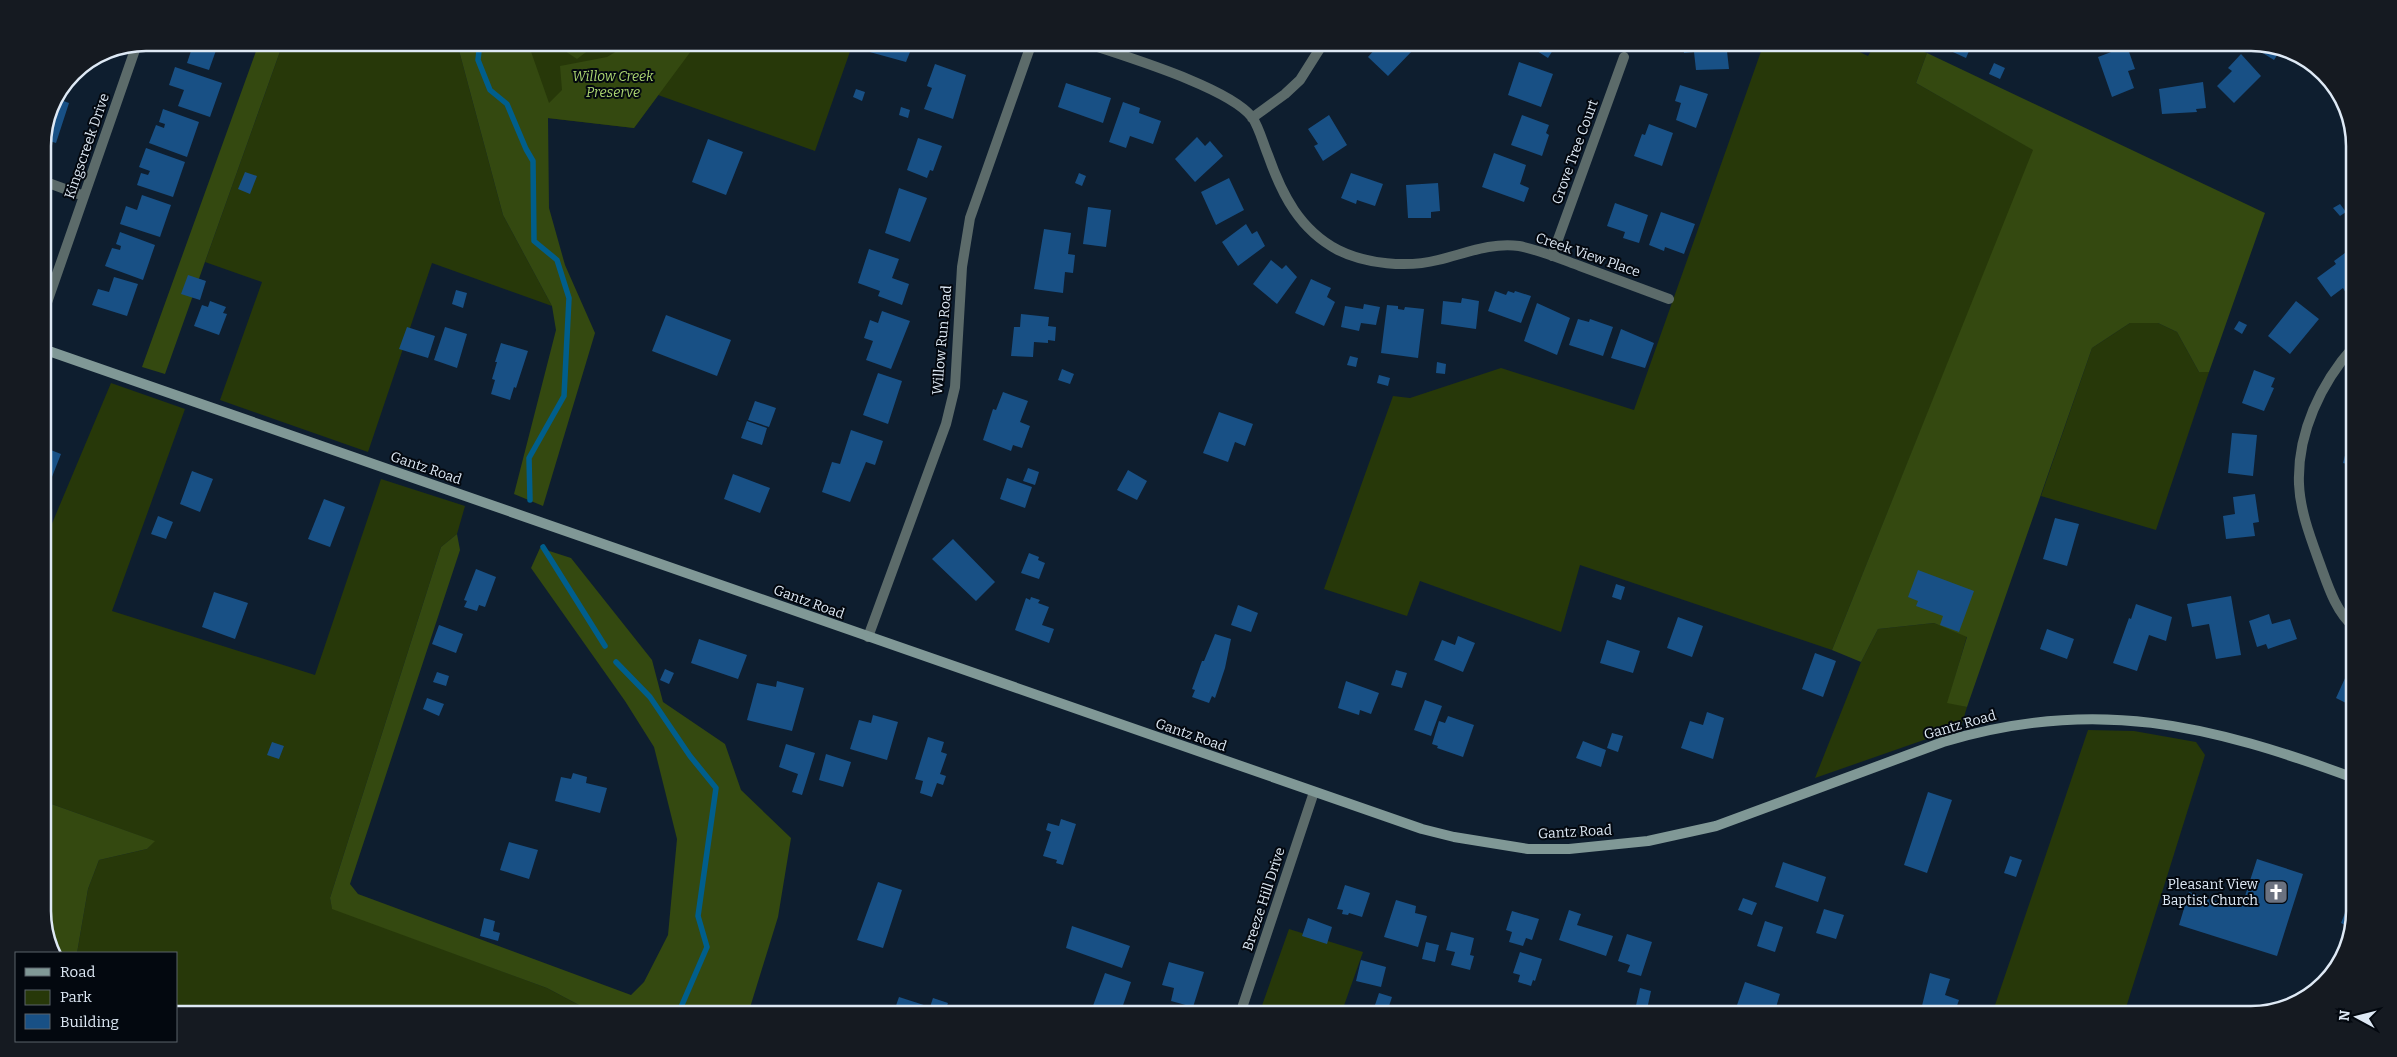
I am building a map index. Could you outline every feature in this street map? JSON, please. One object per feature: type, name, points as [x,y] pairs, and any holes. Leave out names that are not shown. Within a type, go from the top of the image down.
[{"type":"main road","name":"Gantz Road","points":[[51,352],[1314,792],[1422,829],[1454,837],[1528,848],[1569,849],[1648,841],[1716,826],[1943,742],[1977,732],[2043,720],[2147,721],[2254,743],[2346,775]]},
{"type":"street","name":"Willow Run Road","points":[[868,637],[946,424],[955,387],[962,267],[970,218],[1029,51]]},
{"type":"street","name":"Creek View Place","points":[[1109,51],[1192,81],[1238,105],[1252,118],[1282,190],[1300,221],[1319,239],[1340,251],[1364,259],[1392,264],[1435,261],[1486,246],[1518,246],[1552,256],[1669,299]]},
{"type":"street","points":[[1252,118],[1285,94],[1300,80],[1318,51]]},
{"type":"street","name":"Kingscreek Drive","points":[[51,291],[134,52]]},
{"type":"street","name":"Grove Tree Court","points":[[1552,256],[1624,57]]},
{"type":"street","points":[[51,184],[84,196]]},
{"type":"street","points":[[2346,357],[2326,384],[2308,421],[2301,455],[2298,484],[2307,528],[2328,584],[2346,618]]},
{"type":"street","name":"Breeze Hill Drive","points":[[1243,1006],[1314,792]]},
{"type":"green space","points":[[256,51],[280,51],[165,374],[142,367]]},
{"type":"green space","points":[[280,51],[459,51],[503,215],[552,306],[432,263],[368,452],[220,400],[262,282],[205,262]]},
{"type":"green space","name":"Willow Creek Preserve","points":[[459,51],[531,51],[549,103],[562,90],[560,66],[607,57],[617,51],[691,51],[634,128],[548,118],[549,208],[565,265],[595,333],[543,506],[514,494],[556,330],[552,306],[503,215]]},
{"type":"green space","name":"Willow Creek Preserve","points":[[469,51],[850,51],[815,151],[658,95],[634,128],[485,111]]},
{"type":"green space","points":[[565,51],[588,51],[577,59]]},
{"type":"green space","points":[[1761,51],[1858,51],[1868,56],[1871,51],[1922,51],[1927,53],[1916,83],[2034,150],[1832,650],[1580,565],[1561,632],[1420,581],[1407,616],[1324,589],[1393,396],[1410,398],[1501,368],[1634,410]]},
{"type":"green space","points":[[1927,53],[2265,213],[2209,372],[2199,372],[2177,332],[2158,323],[2130,323],[2092,348],[1967,707],[1947,703],[1967,637],[1934,623],[1878,629],[1861,662],[1832,650],[2033,150],[1916,83]]},
{"type":"green space","points":[[2130,323],[2158,323],[2177,332],[2199,372],[2209,372],[2156,530],[2041,496],[2092,348]]},
{"type":"green space","points":[[111,383],[185,409],[112,611],[315,675],[381,479],[465,506],[457,534],[441,547],[330,898],[332,908],[547,988],[581,1006],[178,1006],[178,952],[77,952],[88,889],[99,860],[147,849],[154,841],[51,804],[51,526]]},
{"type":"green space","points":[[457,534],[460,550],[350,884],[358,894],[631,995],[644,982],[668,935],[677,839],[654,747],[625,701],[531,568],[540,548],[571,558],[652,660],[663,702],[725,744],[741,790],[791,838],[778,917],[750,1006],[581,1006],[547,988],[332,909],[330,898],[441,547]]},
{"type":"green space","points":[[1934,623],[1967,636],[1948,702],[1967,707],[1961,727],[1815,778],[1861,662],[1878,629]]},
{"type":"green space","points":[[2088,730],[2134,731],[2196,742],[2205,755],[2127,1006],[1995,1006]]},
{"type":"green space","points":[[51,804],[155,841],[147,849],[99,860],[88,889],[77,952],[61,952],[56,941],[51,917]]},
{"type":"green space","points":[[1289,929],[1363,952],[1344,1006],[1262,1006]]},
{"type":"building","points":[[191,51],[216,51],[209,70],[187,63]]},
{"type":"building","points":[[866,51],[910,51],[906,62]]},
{"type":"building","points":[[1373,51],[1412,51],[1388,76],[1368,57]]},
{"type":"building","points":[[1537,51],[1552,51],[1548,58]]},
{"type":"building","points":[[1684,51],[1727,51],[1729,69],[1696,70],[1694,52],[1684,53]]},
{"type":"building","points":[[1951,51],[1969,51],[1966,58]]},
{"type":"building","points":[[2114,51],[2129,51],[2135,69],[2128,71],[2134,88],[2112,97],[2098,57]]},
{"type":"building","points":[[2260,52],[2277,56],[2274,60]]},
{"type":"building","points":[[2241,54],[2261,76],[2234,103],[2217,86],[2232,71],[2228,68]]},
{"type":"building","points":[[1519,62],[1553,74],[1541,107],[1508,95]]},
{"type":"building","points":[[1994,63],[2005,68],[2000,79],[1989,74]]},
{"type":"building","points":[[935,64],[966,75],[953,119],[924,109],[932,88],[927,86]]},
{"type":"building","points":[[175,67],[222,83],[210,117],[178,106],[184,90],[169,85]]},
{"type":"building","points":[[2203,82],[2206,108],[2196,109],[2197,112],[2162,114],[2159,89]]},
{"type":"building","points":[[1066,83],[1111,98],[1103,123],[1058,107]]},
{"type":"building","points":[[1680,85],[1708,94],[1696,128],[1676,120],[1681,103],[1675,101]]},
{"type":"building","points":[[856,89],[865,92],[862,101],[853,97]]},
{"type":"building","points":[[63,101],[69,103],[56,143],[51,140]]},
{"type":"building","points":[[1123,102],[1140,108],[1139,113],[1161,121],[1153,144],[1130,136],[1126,148],[1109,142]]},
{"type":"building","points":[[901,107],[910,110],[908,118],[899,115]]},
{"type":"building","points":[[163,109],[199,122],[187,157],[149,143],[156,125],[164,128],[165,124],[159,122]]},
{"type":"building","points":[[1329,115],[1347,145],[1323,161],[1314,146],[1318,144],[1308,129]]},
{"type":"building","points":[[1522,115],[1549,125],[1546,133],[1549,135],[1542,156],[1511,145]]},
{"type":"building","points":[[1649,124],[1673,133],[1662,166],[1634,156],[1642,134],[1645,135]]},
{"type":"building","points":[[1197,137],[1205,146],[1210,141],[1223,156],[1195,182],[1175,159]]},
{"type":"building","points":[[918,138],[942,146],[933,171],[930,170],[927,178],[907,170]]},
{"type":"building","points":[[708,139],[743,152],[726,195],[692,182]]},
{"type":"building","points":[[146,148],[185,162],[173,197],[137,185],[141,173],[148,175],[150,171],[139,167]]},
{"type":"building","points":[[1494,153],[1526,165],[1520,184],[1529,188],[1524,202],[1482,187]]},
{"type":"building","points":[[245,172],[257,176],[250,194],[238,189]]},
{"type":"building","points":[[1079,173],[1086,176],[1082,186],[1075,183]]},
{"type":"building","points":[[1351,173],[1383,184],[1375,206],[1357,200],[1356,204],[1341,198]]},
{"type":"building","points":[[1229,178],[1244,210],[1216,225],[1201,192]]},
{"type":"building","points":[[1438,183],[1440,211],[1431,212],[1431,218],[1408,218],[1406,185]]},
{"type":"building","points":[[899,188],[927,198],[910,242],[885,233]]},
{"type":"building","points":[[142,195],[171,205],[160,237],[120,224],[126,206],[137,210]]},
{"type":"building","points":[[1615,203],[1648,215],[1639,243],[1623,238],[1625,232],[1607,226]]},
{"type":"building","points":[[2340,204],[2346,212],[2340,216],[2333,208]]},
{"type":"building","points":[[1088,207],[1111,210],[1106,247],[1083,244]]},
{"type":"building","points":[[1661,212],[1695,224],[1684,254],[1665,247],[1664,251],[1649,245]]},
{"type":"building","points":[[1246,224],[1252,234],[1257,231],[1265,246],[1238,266],[1222,242]]},
{"type":"building","points":[[1044,229],[1071,233],[1068,254],[1075,255],[1073,273],[1065,272],[1063,293],[1034,289]]},
{"type":"building","points":[[120,232],[155,245],[143,280],[105,266],[112,248],[120,250],[121,246],[116,244]]},
{"type":"building","points":[[869,249],[899,259],[892,278],[909,284],[902,305],[878,296],[880,291],[858,283]]},
{"type":"building","points":[[2346,252],[2346,293],[2343,288],[2331,297],[2317,278],[2336,264],[2334,261]]},
{"type":"building","points":[[1271,260],[1282,269],[1286,265],[1297,277],[1277,304],[1253,284]]},
{"type":"building","points":[[188,275],[206,281],[200,300],[181,294]]},
{"type":"building","points":[[114,277],[138,284],[127,316],[92,305],[98,289],[109,292]]},
{"type":"building","points":[[1311,279],[1331,288],[1327,297],[1335,302],[1324,326],[1295,313]]},
{"type":"building","points":[[456,290],[467,293],[463,308],[452,304]]},
{"type":"building","points":[[1495,291],[1506,295],[1508,291],[1514,293],[1515,291],[1531,296],[1521,323],[1488,311]]},
{"type":"building","points":[[1462,298],[1479,301],[1476,329],[1441,324],[1443,301],[1461,303]]},
{"type":"building","points":[[210,301],[226,307],[223,313],[227,314],[219,335],[194,326],[202,305],[208,307]]},
{"type":"building","points":[[2296,301],[2319,319],[2290,354],[2268,336]]},
{"type":"building","points":[[1537,303],[1570,318],[1557,355],[1524,341]]},
{"type":"building","points":[[1364,304],[1380,307],[1376,325],[1361,323],[1359,331],[1341,327],[1345,306],[1363,309]]},
{"type":"building","points":[[1387,305],[1398,306],[1398,309],[1404,310],[1405,307],[1424,309],[1418,358],[1381,353]]},
{"type":"building","points":[[882,311],[910,321],[891,369],[866,360],[873,341],[864,338],[870,320],[878,323]]},
{"type":"building","points":[[1021,314],[1049,317],[1048,326],[1056,327],[1055,341],[1048,340],[1048,343],[1034,342],[1033,357],[1011,356],[1014,327],[1020,327]]},
{"type":"building","points":[[666,315],[731,340],[717,376],[652,351]]},
{"type":"building","points":[[1578,319],[1589,322],[1590,319],[1613,327],[1603,356],[1569,345]]},
{"type":"building","points":[[2239,321],[2247,325],[2242,334],[2234,329]]},
{"type":"building","points":[[407,327],[435,336],[428,358],[399,349]]},
{"type":"building","points":[[445,327],[467,334],[457,368],[434,360]]},
{"type":"building","points":[[1621,329],[1654,343],[1645,368],[1611,358]]},
{"type":"building","points":[[501,343],[528,351],[510,400],[491,394],[495,380],[492,379],[497,362],[495,362]]},
{"type":"building","points":[[1350,356],[1358,358],[1356,367],[1347,365]]},
{"type":"building","points":[[1437,362],[1446,364],[1445,374],[1436,373]]},
{"type":"building","points":[[1062,369],[1074,374],[1070,384],[1058,380]]},
{"type":"building","points":[[2254,370],[2275,378],[2271,387],[2274,388],[2264,411],[2242,403]]},
{"type":"building","points":[[878,373],[902,381],[888,424],[863,415]]},
{"type":"building","points":[[1379,375],[1390,378],[1388,386],[1377,383]]},
{"type":"building","points":[[1003,392],[1028,401],[1020,422],[1030,426],[1022,448],[1013,445],[1011,451],[983,440],[993,409],[996,410]]},
{"type":"building","points":[[755,401],[776,408],[769,427],[748,420]]},
{"type":"building","points":[[1219,412],[1253,424],[1245,446],[1235,442],[1228,462],[1203,453]]},
{"type":"building","points":[[747,421],[767,428],[762,445],[741,438]]},
{"type":"building","points":[[851,430],[883,441],[875,465],[866,462],[850,502],[822,492],[832,462],[840,464]]},
{"type":"building","points":[[2232,433],[2257,435],[2253,476],[2228,473]]},
{"type":"building","points":[[51,450],[61,454],[51,479]]},
{"type":"building","points":[[2346,452],[2346,464],[2343,463]]},
{"type":"building","points":[[1028,468],[1039,472],[1035,485],[1023,481]]},
{"type":"building","points":[[1128,470],[1147,481],[1137,500],[1117,490]]},
{"type":"building","points":[[192,471],[213,479],[200,512],[180,504]]},
{"type":"building","points":[[733,474],[770,488],[760,513],[724,499]]},
{"type":"building","points":[[1007,478],[1032,487],[1025,508],[1000,499]]},
{"type":"building","points":[[2255,494],[2259,522],[2253,523],[2255,536],[2226,539],[2223,516],[2235,514],[2233,497]]},
{"type":"building","points":[[324,499],[345,507],[330,547],[308,539]]},
{"type":"building","points":[[158,516],[173,522],[166,539],[151,534]]},
{"type":"building","points":[[2055,518],[2079,524],[2067,566],[2043,559]]},
{"type":"building","points":[[953,539],[995,582],[976,601],[932,559]]},
{"type":"building","points":[[1029,553],[1039,557],[1038,560],[1045,563],[1039,579],[1021,573]]},
{"type":"building","points":[[476,569],[496,577],[485,607],[479,605],[477,611],[464,607],[467,601],[464,600]]},
{"type":"building","points":[[1918,570],[1974,591],[1959,632],[1940,625],[1943,616],[1916,606],[1918,601],[1908,597]]},
{"type":"building","points":[[1616,584],[1625,587],[1621,600],[1612,597]]},
{"type":"building","points":[[214,592],[248,603],[235,639],[202,627]]},
{"type":"building","points":[[2231,596],[2241,655],[2216,659],[2209,624],[2192,627],[2187,604]]},
{"type":"building","points":[[1031,597],[1040,600],[1038,603],[1049,607],[1042,625],[1054,629],[1049,643],[1015,630],[1026,598],[1030,600]]},
{"type":"building","points":[[2136,604],[2172,617],[2166,641],[2149,635],[2137,671],[2113,663]]},
{"type":"building","points":[[1238,605],[1258,613],[1251,632],[1231,625]]},
{"type":"building","points":[[2269,614],[2272,624],[2290,619],[2297,639],[2268,649],[2266,644],[2257,647],[2249,621]]},
{"type":"building","points":[[1678,617],[1703,626],[1692,657],[1667,648]]},
{"type":"building","points":[[439,625],[463,634],[456,653],[432,644]]},
{"type":"building","points":[[2047,629],[2074,639],[2067,659],[2040,649]]},
{"type":"building","points":[[1215,634],[1231,639],[1225,668],[1215,698],[1212,696],[1209,703],[1192,697],[1195,690],[1192,689],[1202,661],[1204,661]]},
{"type":"building","points":[[1458,636],[1475,643],[1463,672],[1434,660],[1442,640],[1455,645]]},
{"type":"building","points":[[699,639],[747,655],[738,679],[691,663]]},
{"type":"building","points":[[1607,640],[1640,651],[1633,673],[1600,663]]},
{"type":"building","points":[[1815,653],[1836,661],[1823,697],[1802,689]]},
{"type":"building","points":[[665,669],[674,673],[669,684],[660,680]]},
{"type":"building","points":[[1396,670],[1407,673],[1402,688],[1391,685]]},
{"type":"building","points":[[437,672],[449,676],[446,686],[433,682]]},
{"type":"building","points":[[2346,676],[2346,703],[2336,698]]},
{"type":"building","points":[[777,681],[804,688],[792,731],[747,720],[757,683],[776,687]]},
{"type":"building","points":[[1346,681],[1379,693],[1371,714],[1360,710],[1359,715],[1338,708]]},
{"type":"building","points":[[427,698],[444,704],[439,716],[423,709]]},
{"type":"building","points":[[1425,700],[1442,706],[1431,736],[1414,730]]},
{"type":"building","points":[[1707,712],[1724,718],[1713,759],[1681,748],[1690,721],[1703,725]]},
{"type":"building","points":[[873,715],[898,722],[887,760],[850,749],[859,720],[871,723]]},
{"type":"building","points":[[1448,716],[1474,725],[1463,757],[1437,748],[1438,746],[1432,744],[1439,721],[1445,723]]},
{"type":"building","points":[[1612,733],[1623,736],[1618,752],[1607,748]]},
{"type":"building","points":[[928,737],[944,742],[941,752],[947,754],[940,774],[946,776],[943,785],[937,783],[932,797],[920,793],[923,781],[915,779]]},
{"type":"building","points":[[1583,741],[1606,750],[1601,767],[1576,758]]},
{"type":"building","points":[[272,742],[284,746],[279,759],[267,755]]},
{"type":"building","points":[[786,744],[815,753],[802,795],[792,792],[798,774],[779,767]]},
{"type":"building","points":[[826,754],[851,762],[843,787],[819,780]]},
{"type":"building","points":[[573,773],[587,777],[586,783],[607,788],[600,813],[555,801],[561,777],[571,779]]},
{"type":"building","points":[[1928,792],[1952,800],[1927,873],[1904,865]]},
{"type":"building","points":[[1061,819],[1076,824],[1063,865],[1056,863],[1057,860],[1043,856],[1051,832],[1046,830],[1048,823],[1059,826]]},
{"type":"building","points":[[509,842],[538,850],[529,879],[500,870]]},
{"type":"building","points":[[2010,856],[2022,860],[2016,877],[2004,873]]},
{"type":"building","points":[[2257,859],[2303,874],[2277,956],[2179,925],[2189,892],[2234,907],[2237,897],[2244,899]]},
{"type":"building","points":[[1783,862],[1826,877],[1818,902],[1775,887]]},
{"type":"building","points":[[878,882],[902,890],[883,948],[857,940]]},
{"type":"building","points":[[1345,885],[1370,893],[1362,917],[1349,913],[1348,915],[1342,914],[1343,910],[1337,909]]},
{"type":"building","points":[[1743,898],[1757,903],[1752,915],[1738,910]]},
{"type":"building","points":[[1396,900],[1416,906],[1415,913],[1427,916],[1418,947],[1384,937]]},
{"type":"building","points":[[1824,909],[1844,915],[1836,939],[1816,933]]},
{"type":"building","points":[[1569,910],[1581,914],[1577,925],[1613,936],[1606,956],[1559,940]]},
{"type":"building","points":[[2346,910],[2345,925],[2341,923]]},
{"type":"building","points":[[1512,911],[1539,919],[1532,940],[1526,938],[1523,946],[1509,942],[1512,932],[1506,930]]},
{"type":"building","points":[[484,918],[495,921],[493,931],[500,933],[498,941],[480,936]]},
{"type":"building","points":[[1308,918],[1332,927],[1327,944],[1302,936]]},
{"type":"building","points":[[1765,921],[1783,927],[1775,952],[1757,946]]},
{"type":"building","points":[[1072,926],[1130,946],[1122,968],[1066,948]]},
{"type":"building","points":[[1451,932],[1474,938],[1470,955],[1474,956],[1470,970],[1451,965],[1455,952],[1446,950]]},
{"type":"building","points":[[1627,934],[1652,942],[1641,976],[1627,972],[1630,965],[1618,961]]},
{"type":"building","points":[[1426,942],[1439,945],[1435,962],[1422,959]]},
{"type":"building","points":[[1520,952],[1542,959],[1535,981],[1533,980],[1531,986],[1518,982],[1520,975],[1513,973]]},
{"type":"building","points":[[1361,960],[1386,967],[1381,987],[1356,981]]},
{"type":"building","points":[[1169,962],[1204,972],[1193,1006],[1171,1001],[1174,988],[1162,985]]},
{"type":"building","points":[[1105,973],[1131,982],[1123,1006],[1093,1006]]},
{"type":"building","points":[[1930,973],[1950,979],[1945,995],[1959,1000],[1957,1006],[1922,1006]]},
{"type":"building","points":[[1745,982],[1780,994],[1776,1006],[1737,1006]]},
{"type":"building","points":[[1640,988],[1651,991],[1648,1006],[1636,1006]]},
{"type":"building","points":[[1379,993],[1392,997],[1389,1006],[1375,1005]]},
{"type":"building","points":[[899,997],[927,1006],[896,1006]]},
{"type":"building","points":[[933,998],[948,1003],[947,1006],[930,1006]]},
{"type":"waterway","points":[[479,51],[478,60],[490,90],[507,104],[533,161],[534,241],[557,260],[569,298],[564,396],[529,458],[530,500]]},
{"type":"waterway","points":[[543,547],[605,646]]},
{"type":"waterway","points":[[616,662],[650,697],[690,756],[716,788],[698,916],[707,947],[681,1006]]},
{"type":"place","name":"Pleasant View Baptist Church","points":[[2276,892]]}]
